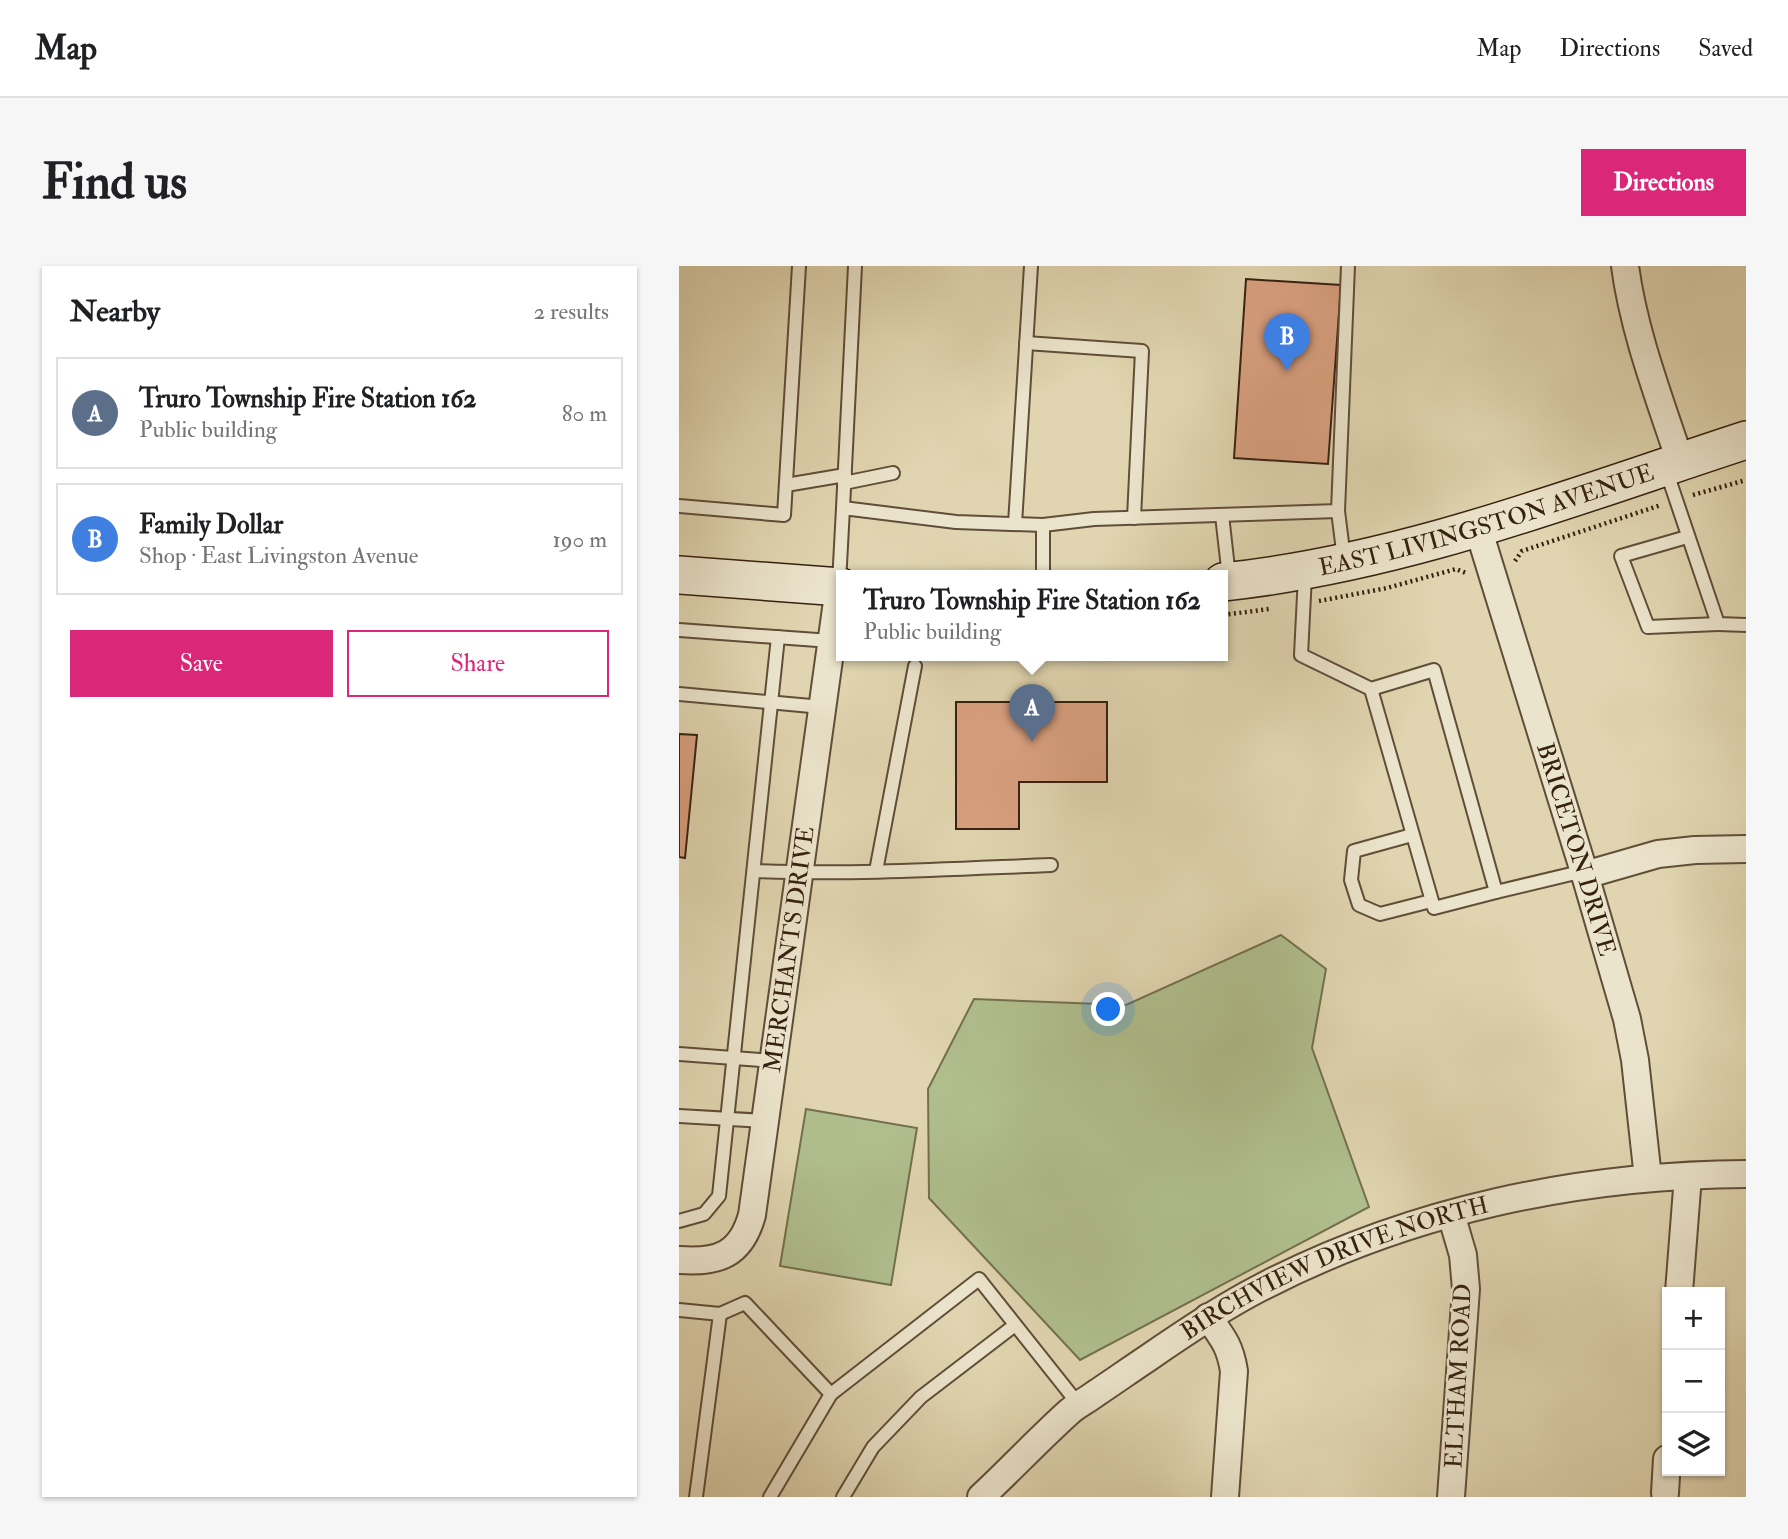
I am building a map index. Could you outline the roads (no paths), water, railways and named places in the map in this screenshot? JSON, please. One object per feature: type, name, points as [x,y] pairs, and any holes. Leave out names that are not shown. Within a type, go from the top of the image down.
[{"type":"main road","name":"EAST LIVINGSTON AVENUE","points":[[1228,582],[1344,564],[1478,528],[1746,440]]},
{"type":"main road","points":[[679,575],[836,587]]},
{"type":"street","points":[[1625,266],[1629,296],[1672,464]]},
{"type":"street","name":"BRICETON DRIVE","points":[[1478,528],[1585,873],[1627,1020],[1635,1060],[1648,1178]]},
{"type":"street","name":"MERCHANTS DRIVE","points":[[679,1261],[710,1261],[734,1250],[749,1228],[753,1215],[836,611]]},
{"type":"street","points":[[1585,873],[1658,854],[1746,849]]},
{"type":"street","name":"BIRCHVIEW DRIVE NORTH","points":[[981,1497],[1079,1405],[1208,1317],[1261,1287],[1318,1261],[1381,1235],[1451,1214],[1546,1191],[1648,1178],[1746,1174]]},
{"type":"street","points":[[1679,1287],[1688,1175]]},
{"type":"street","name":"ELTHAM ROAD","points":[[1451,1214],[1463,1255],[1466,1289],[1451,1497]]},
{"type":"street","points":[[1208,1317],[1232,1354],[1234,1371],[1224,1497]]},
{"type":"street","points":[[1665,1493],[1666,1476]]},
{"type":"lane","points":[[679,506],[784,515],[799,266]]},
{"type":"lane","points":[[841,570],[855,266]]},
{"type":"lane","points":[[1015,524],[1031,266]]},
{"type":"lane","points":[[1344,564],[1338,511],[1348,266]]},
{"type":"lane","points":[[1027,343],[1142,351],[1134,518]]},
{"type":"lane","points":[[1672,464],[1687,537],[1718,624]]},
{"type":"lane","points":[[786,485],[893,474]]},
{"type":"lane","points":[[843,508],[956,522],[1043,525],[1094,519],[1338,511]]},
{"type":"lane","points":[[1222,515],[1225,570]]},
{"type":"lane","points":[[1043,525],[1043,570]]},
{"type":"lane","points":[[1687,537],[1621,556],[1648,627],[1746,625]]},
{"type":"lane","points":[[1305,571],[1301,655],[1371,689],[1434,670],[1496,892]]},
{"type":"lane","points":[[679,630],[831,641]]},
{"type":"lane","points":[[679,1221],[703,1214],[719,1196],[778,637]]},
{"type":"lane","points":[[876,871],[915,666]]},
{"type":"lane","points":[[1371,689],[1434,908],[1585,873]]},
{"type":"lane","points":[[679,694],[822,707]]},
{"type":"lane","points":[[1412,835],[1354,851],[1351,880],[1359,905],[1380,914],[1431,901]]},
{"type":"lane","points":[[754,871],[800,873],[1051,865]]},
{"type":"lane","points":[[679,1054],[774,1061]]},
{"type":"lane","points":[[679,1116],[766,1121]]},
{"type":"lane","points":[[770,1497],[831,1394],[979,1279],[1079,1405]]},
{"type":"lane","points":[[679,1310],[720,1314],[745,1303],[831,1394]]},
{"type":"lane","points":[[696,1497],[720,1314]]},
{"type":"lane","points":[[843,1497],[873,1447],[921,1397],[1015,1325]]},
{"type":"place","name":"Family Dollar","points":[[1287,371]]},
{"type":"place","name":"Truro Township Fire Station 162","points":[[1032,742]]}]
